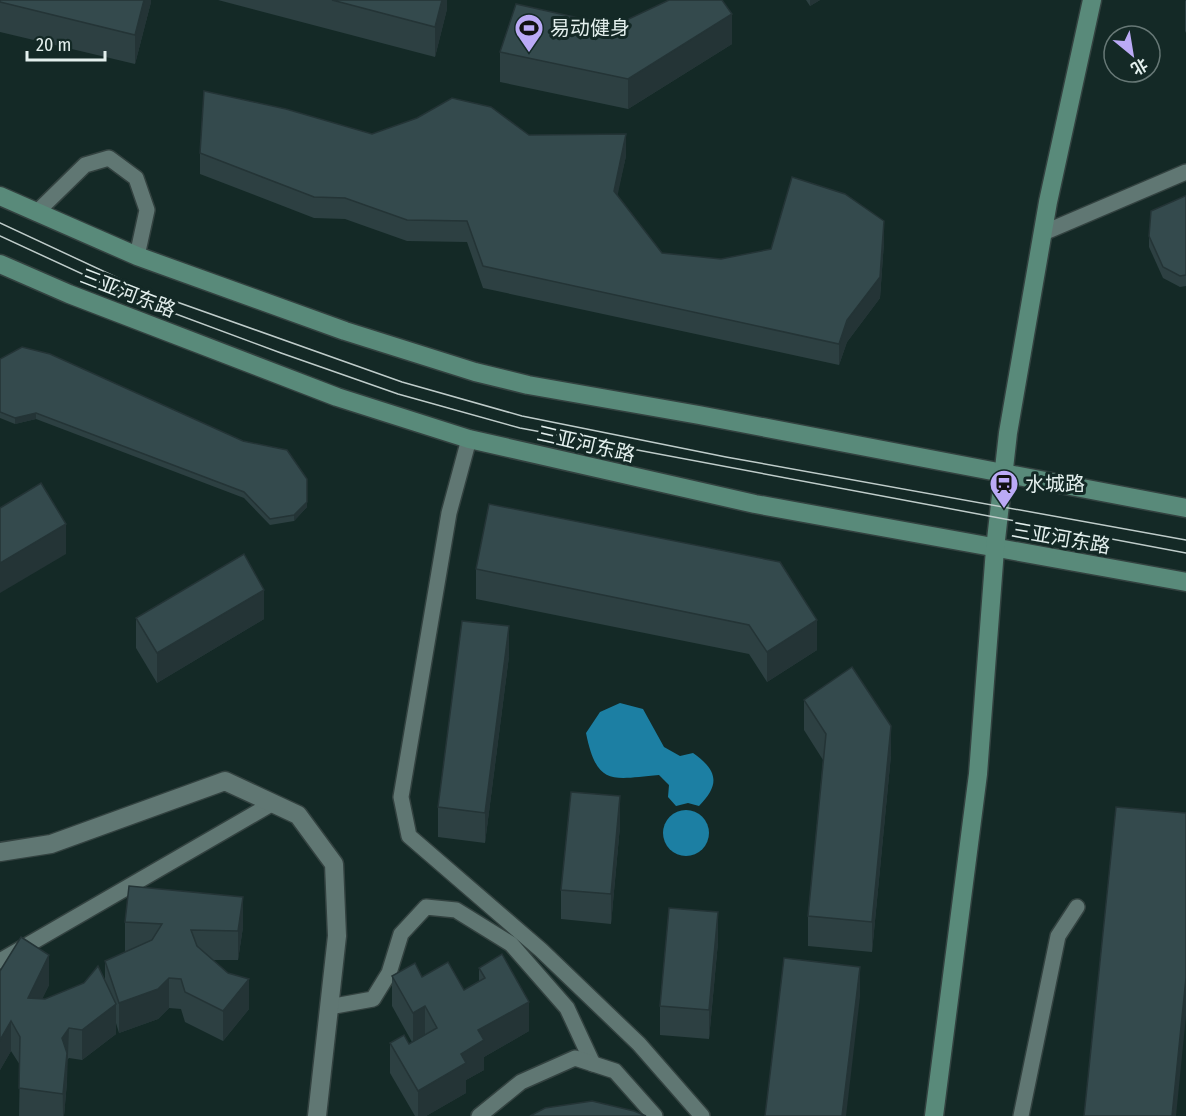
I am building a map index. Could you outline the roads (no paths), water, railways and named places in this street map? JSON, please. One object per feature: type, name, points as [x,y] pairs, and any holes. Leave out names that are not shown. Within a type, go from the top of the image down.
[{"type":"main road","points":[[934,1116],[977,785],[995,549],[1016,381],[1043,233],[1092,0]]},
{"type":"main road","name":"三亚河东路","points":[[0,196],[137,256],[345,331],[507,380],[1186,508]]},
{"type":"main road","name":"三亚河东路","points":[[0,264],[69,294],[337,397],[469,439],[744,502],[1186,582]]},
{"type":"street","points":[[0,852],[51,844],[225,781],[298,815],[334,864],[338,936],[317,1116]]},
{"type":"lane","points":[[36,213],[85,165],[109,158],[136,178],[147,210],[137,256]]},
{"type":"lane","points":[[1043,233],[1186,172]]},
{"type":"lane","points":[[469,439],[449,513],[401,797],[409,837],[566,973],[639,1044],[702,1116]]},
{"type":"lane","points":[[0,961],[273,803]]},
{"type":"lane","points":[[329,1007],[373,999],[389,973],[400,934],[426,907],[456,910],[511,944],[567,1008],[593,1064]]},
{"type":"lane","points":[[1021,1116],[1058,936],[1077,907]]},
{"type":"lane","points":[[479,1116],[521,1082],[575,1058],[615,1071],[655,1116]]},
{"type":"water","points":[[620,703],[643,709],[664,747],[680,756],[693,753],[707,765],[711,771],[713,784],[711,791],[699,806],[688,803],[676,806],[668,797],[669,785],[659,775],[618,778],[609,776],[595,763],[586,733],[600,712]]},
{"type":"water","points":[[686,810],[695,811],[703,816],[708,824],[708,842],[703,850],[695,855],[686,856],[677,855],[669,850],[664,842],[663,833],[664,824],[669,816],[677,811]]},
{"type":"tram line","points":[[0,223],[146,291],[402,382],[522,416],[726,457],[1186,540]]},
{"type":"tram line","points":[[0,236],[141,301],[281,353],[398,394],[520,428],[1186,553]]},
{"type":"place","name":"易动健身","points":[[529,54]]},
{"type":"place","name":"水城路","points":[[1004,510]]}]
